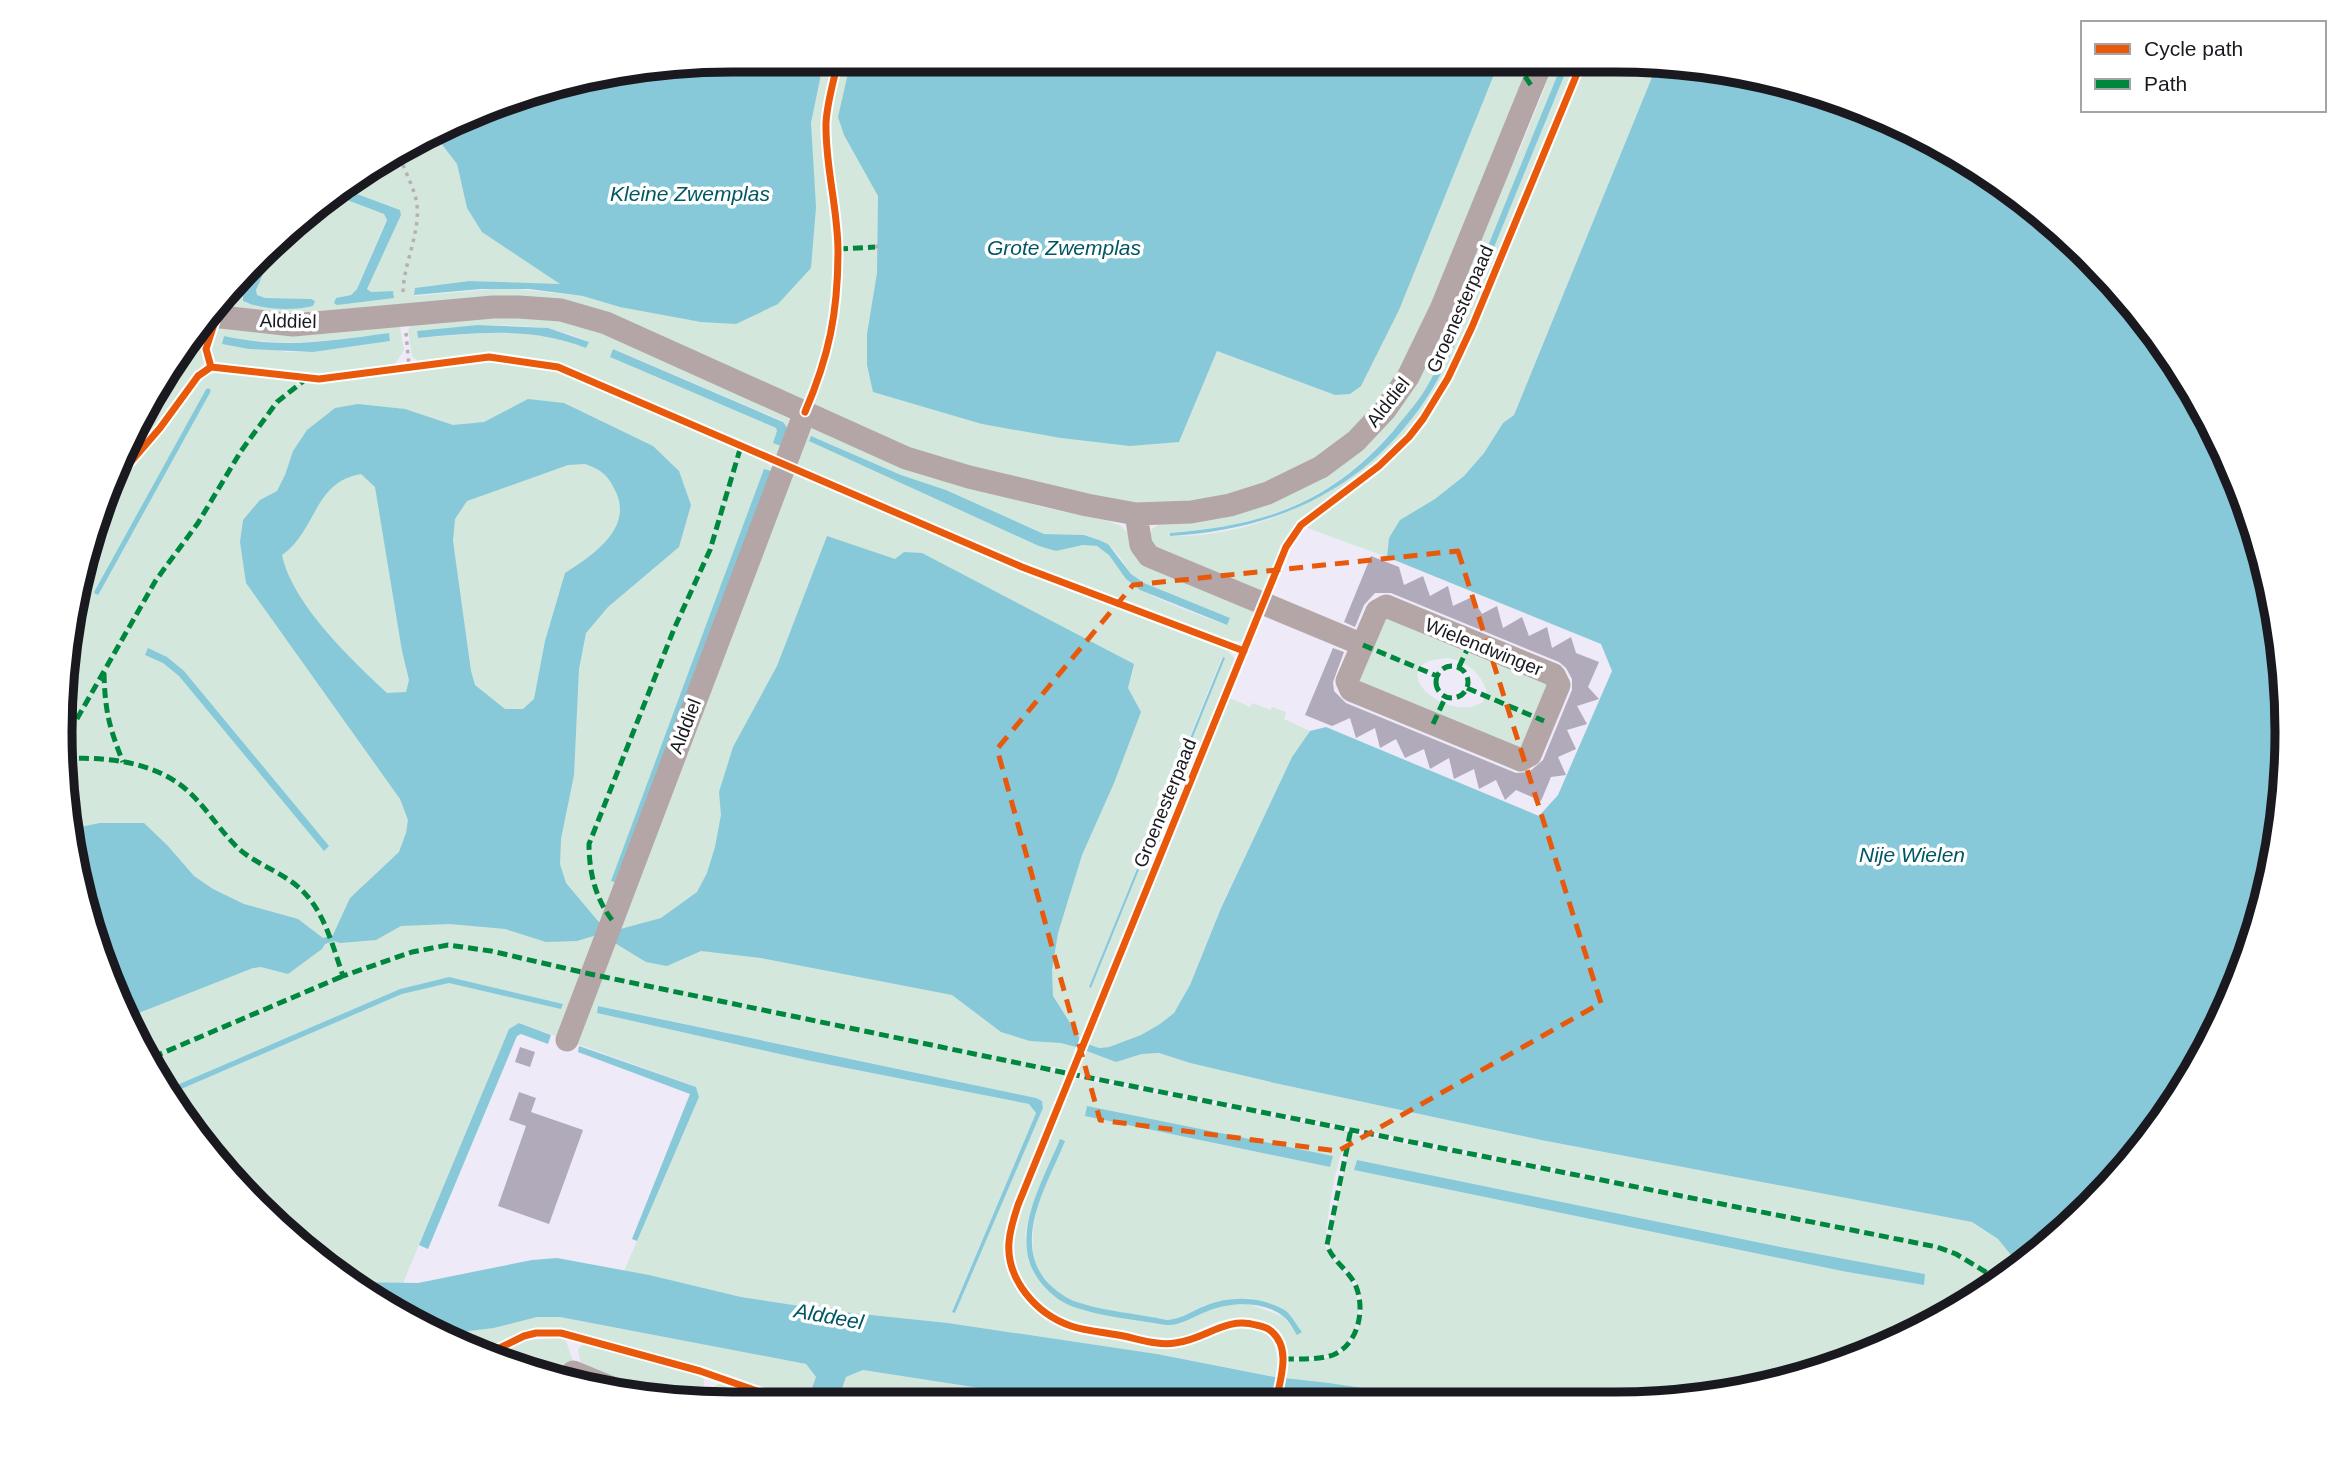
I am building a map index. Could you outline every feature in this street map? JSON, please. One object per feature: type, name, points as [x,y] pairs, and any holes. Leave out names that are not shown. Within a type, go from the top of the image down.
[{"type":"street","name":"Alddiel","points":[[219,317],[293,325],[493,307],[561,310],[606,323],[906,458],[969,477],[1136,514],[1191,512],[1230,505],[1268,493],[1321,467],[1356,441],[1385,410],[1408,377],[1426,343],[1538,72]]},
{"type":"street","name":"Alddiel","points":[[567,1040],[805,412]]},
{"type":"street","points":[[1136,514],[1140,545],[1149,556],[1363,645]]},
{"type":"street","name":"Wielendwinger","points":[[1387,606],[1554,676],[1559,685],[1530,755],[1521,760],[1351,690],[1347,681],[1363,645],[1377,611],[1387,606]]},
{"type":"street","points":[[573,1372],[578,1374]]},
{"type":"path","points":[[401,160],[417,204],[403,283],[409,366]]},
{"type":"path","points":[[396,368],[422,364]]},
{"type":"highlighted area","points":[[1458,551],[1601,1003],[1338,1151],[1100,1120],[997,749],[1133,585]]},
{"type":"green space","points":[[822,72],[833,72],[822,125],[833,253],[832,301],[822,359],[804,400],[800,401],[599,313],[302,316],[227,307],[248,284],[243,295],[245,303],[280,308],[313,306],[311,299],[265,298],[257,295],[256,290],[269,262],[343,199],[384,214],[387,218],[357,289],[351,295],[336,298],[394,298],[393,291],[371,292],[367,289],[400,210],[352,192],[402,160],[439,141],[457,164],[467,208],[562,285],[469,281],[415,288],[415,296],[505,288],[583,296],[811,123]]},
{"type":"green space","points":[[841,72],[870,72],[1179,442],[1217,351],[1335,395],[1495,72],[1529,72],[1406,371],[1334,449],[1240,495],[1164,506],[1116,501],[972,469],[909,449],[811,406],[833,340],[843,271],[840,212],[831,151],[830,128]]},
{"type":"green space","points":[[1549,72],[1559,72],[1438,368],[1422,395],[1399,424],[1346,475],[1321,492],[1266,516],[1237,524],[1171,533],[1170,536],[1209,534],[1247,526],[1285,513],[1320,496],[1353,474],[1384,449],[1410,420],[1433,388],[1451,354],[1566,72],[1575,72],[1460,350],[1440,388],[1416,423],[1363,475],[1302,517],[1284,545],[1263,596],[1153,547],[1150,536],[1152,529],[1161,523],[1209,516],[1388,418],[1520,149]]},
{"type":"green space","points":[[1582,72],[1654,73],[1514,415],[1503,423],[1484,453],[1464,476],[1389,538],[1387,557],[1305,527],[1382,470],[1412,439],[1433,412],[1477,326]]},
{"type":"green space","points":[[516,316],[564,322],[609,334],[793,417],[782,459],[639,396],[541,359],[490,351],[418,361],[412,356],[408,330],[413,322]],"holes":[[[478,325],[549,329],[589,342],[547,335],[498,332],[418,338],[417,332]],[[614,349],[783,421],[777,431],[776,428],[610,357]]]},
{"type":"green space","points":[[395,323],[400,327],[404,350],[395,364],[313,377],[301,372],[220,363],[213,359],[210,350],[220,326]],"holes":[[[389,333],[390,341],[313,352],[285,352],[224,336],[287,342],[326,341]]]},
{"type":"green space","points":[[208,330],[203,343],[204,363],[198,371],[206,375],[223,372],[299,381],[295,385],[302,385],[490,361],[539,367],[556,372],[764,460],[775,471],[797,475],[1021,572],[1227,649],[1237,662],[1079,1041],[1070,1022],[1061,1042],[1076,1047],[1068,1070],[1052,1066],[1050,1070],[1066,1075],[1066,1078],[1010,1218],[1006,1262],[1012,1281],[1024,1299],[1043,1315],[1070,1330],[1167,1348],[1187,1345],[1228,1329],[1253,1327],[1269,1336],[1274,1344],[1276,1377],[1157,1354],[948,1323],[833,1311],[741,1297],[624,1271],[699,1097],[696,1087],[520,1023],[509,1029],[403,1283],[367,1282],[330,1256],[265,1199],[208,1134],[178,1091],[402,994],[449,982],[484,990],[449,977],[400,989],[175,1086],[140,1024],[122,985],[94,903],[84,861],[73,775],[73,689],[84,603],[94,561],[122,479],[160,402]],"holes":[[[1222,657],[1225,658],[1091,988],[1089,987]],[[599,1006],[1041,1101],[1043,1108],[955,1313],[952,1311],[1036,1113],[1029,1104],[811,1061],[597,1013]]]},
{"type":"green space","points":[[808,425],[901,467],[1042,507],[1109,521],[1256,612],[1244,641],[1229,641],[1025,564],[793,464]],"holes":[[[812,436],[901,475],[946,490],[1044,534],[1084,535],[1108,544],[1131,574],[1144,583],[1227,625],[1178,607],[1140,589],[1128,580],[1109,554],[1099,547],[1083,545],[1056,551]]]},
{"type":"green space","points":[[1384,615],[1548,681],[1524,752],[1357,686]],"holes":[[[1438,659],[1455,660],[1467,665],[1481,679],[1487,692],[1483,702],[1459,707],[1447,704],[1435,699],[1420,683],[1418,674],[1424,664]]]},
{"type":"green space","points":[[1230,698],[1250,707],[1253,703],[1270,710],[1272,707],[1286,712],[1284,719],[1310,731],[1292,757],[1221,907],[1190,985],[1174,1013],[1141,1035],[1109,1047],[1088,1045]]},
{"type":"green space","points":[[1087,1051],[1116,1062],[1142,1054],[1159,1053],[1279,1084],[1541,1140],[1972,1222],[1998,1239],[2014,1258],[1945,1304],[1868,1342],[1786,1370],[1744,1380],[1658,1391],[1384,1392],[1284,1378],[1289,1361],[1333,1356],[1349,1344],[1359,1326],[1362,1305],[1357,1285],[1328,1245],[1352,1134],[1829,1222],[1078,1072]],"holes":[[[1357,1160],[1925,1274],[1842,1271],[1354,1170]]]},
{"type":"green space","points":[[1075,1078],[1347,1131],[1332,1189],[1325,1245],[1348,1276],[1357,1300],[1354,1331],[1342,1348],[1328,1355],[1289,1357],[1284,1344],[1270,1326],[1251,1318],[1240,1317],[1214,1323],[1182,1338],[1164,1340],[1077,1323],[1059,1316],[1037,1300],[1021,1279],[1016,1267],[1013,1255],[1014,1232],[1025,1196]],"holes":[[[1086,1116],[1333,1156],[1330,1167]],[[1060,1139],[1033,1231],[1033,1253],[1039,1273],[1053,1289],[1087,1305],[1167,1320],[1178,1318],[1205,1305],[1250,1298],[1287,1312],[1297,1335],[1284,1317],[1249,1304],[1226,1305],[1180,1324],[1077,1308],[1053,1295],[1033,1272],[1025,1233]]]},
{"type":"green space","points":[[537,1317],[560,1317],[806,1364],[816,1377],[811,1392],[773,1392],[562,1329],[542,1328],[524,1332],[491,1347],[458,1332],[494,1328]]},
{"type":"green space","points":[[558,1337],[566,1341],[573,1361],[568,1372],[503,1351],[524,1341]]},
{"type":"green space","points":[[584,1343],[699,1376],[704,1379],[704,1386],[702,1391],[689,1391],[626,1384],[581,1365],[578,1349]]},
{"type":"green space","points":[[863,1370],[1005,1392],[841,1392],[846,1377]]},
{"type":"green space","points":[[720,1383],[746,1392],[712,1392]]},
{"type":"water","name":"Kleine Zwemplas","points":[[822,72],[811,123],[816,207],[811,268],[778,304],[736,324],[701,322],[620,307],[583,296],[529,289],[481,289],[414,295],[415,288],[469,281],[560,284],[482,232],[467,208],[457,164],[439,141],[479,122],[561,94],[603,84],[689,73]]},
{"type":"water","name":"Grote Zwemplas","points":[[848,72],[1495,72],[1399,310],[1361,386],[1350,394],[1335,395],[1217,351],[1179,442],[1130,446],[1061,438],[982,424],[873,392],[867,365],[867,334],[877,273],[878,196],[844,135],[838,117]]},
{"type":"water","points":[[1559,72],[1566,72],[1456,342],[1433,388],[1409,422],[1383,451],[1353,476],[1321,496],[1250,524],[1211,532],[1170,536],[1170,533],[1204,530],[1266,517],[1320,493],[1346,476],[1394,430],[1421,395],[1437,369]]},
{"type":"water","name":"Nije Wielen","points":[[1654,73],[1701,77],[1786,94],[1868,122],[1945,160],[2017,208],[2082,265],[2139,330],[2187,402],[2225,479],[2253,561],[2263,603],[2274,689],[2275,732],[2270,818],[2263,861],[2253,903],[2225,985],[2187,1062],[2164,1099],[2139,1134],[2082,1199],[2014,1258],[1998,1239],[1972,1222],[1541,1140],[1279,1084],[1159,1053],[1142,1054],[1116,1062],[1061,1043],[1030,1041],[1001,1032],[952,995],[761,958],[701,951],[667,966],[646,962],[600,934],[577,941],[546,942],[505,929],[450,924],[401,926],[376,940],[340,943],[334,941],[325,944],[288,974],[261,967],[253,968],[135,1014],[122,985],[94,903],[79,827],[100,823],[144,823],[194,876],[213,889],[244,904],[298,919],[323,938],[333,935],[350,898],[399,852],[408,820],[400,799],[246,583],[240,542],[243,520],[260,500],[277,491],[293,451],[307,430],[335,408],[358,404],[405,409],[453,425],[484,422],[528,399],[564,403],[653,446],[679,471],[691,505],[679,547],[608,607],[586,633],[579,669],[574,775],[561,839],[560,864],[566,883],[603,927],[613,931],[661,918],[697,892],[707,873],[715,847],[721,815],[719,792],[733,747],[777,666],[827,536],[895,559],[904,552],[922,553],[1134,664],[1128,688],[1141,712],[1114,783],[1082,855],[1058,933],[1052,970],[1053,996],[1079,1041],[1099,1048],[1141,1035],[1174,1013],[1190,985],[1221,908],[1292,757],[1310,731],[1326,727],[1539,816],[1558,795],[1612,671],[1601,644],[1387,557],[1389,538],[1400,520],[1435,499],[1464,476],[1484,453],[1503,423],[1514,415]],"holes":[[[585,464],[600,471],[616,492],[620,505],[619,518],[607,540],[565,573],[545,641],[534,699],[523,709],[505,709],[475,685],[471,671],[453,541],[455,519],[467,501],[568,465]],[[361,474],[375,487],[409,680],[406,692],[387,693],[341,648],[298,593],[282,555],[293,545],[333,487],[345,479]]]},
{"type":"water","points":[[352,192],[400,210],[401,215],[367,289],[371,292],[393,291],[394,298],[337,305],[334,303],[336,298],[351,295],[357,289],[387,220],[384,214],[343,199]]},
{"type":"water","points":[[269,262],[256,290],[257,295],[265,298],[315,301],[313,306],[278,309],[243,301],[245,287]]},
{"type":"water","points":[[478,325],[548,328],[589,342],[586,348],[545,336],[503,333],[418,338],[417,331]]},
{"type":"water","points":[[389,333],[390,341],[313,352],[249,349],[222,344],[224,336],[287,343]]},
{"type":"water","points":[[613,349],[783,422],[788,429],[781,446],[773,443],[776,428],[610,357]]},
{"type":"water","points":[[811,436],[901,475],[946,490],[1044,534],[1084,535],[1108,544],[1131,574],[1144,583],[1230,618],[1227,625],[1140,590],[1126,579],[1109,555],[1097,546],[1083,545],[1056,551],[1039,546],[809,441]]},
{"type":"water","points":[[764,469],[771,471],[617,883],[611,881]]},
{"type":"water","points":[[148,648],[167,657],[184,671],[329,846],[324,851],[179,676],[163,663],[145,655]]},
{"type":"water","points":[[1223,657],[1225,658],[1091,988],[1089,987]]},
{"type":"water","points":[[449,977],[563,1004],[561,1009],[449,983],[402,994],[178,1091],[175,1086],[400,989]]},
{"type":"water","points":[[598,1006],[1042,1101],[1043,1108],[955,1313],[952,1312],[1036,1113],[1029,1104],[811,1061],[597,1013]]},
{"type":"water","points":[[519,1023],[551,1035],[548,1044],[521,1034],[517,1036],[428,1249],[419,1245],[509,1029]]},
{"type":"water","points":[[579,1046],[696,1087],[699,1097],[637,1241],[632,1239],[690,1094],[578,1052]]},
{"type":"water","points":[[1087,1106],[1333,1156],[1330,1167],[1085,1116]]},
{"type":"water","points":[[1060,1139],[1065,1141],[1042,1195],[1032,1233],[1038,1269],[1056,1290],[1087,1305],[1167,1320],[1217,1302],[1257,1300],[1286,1311],[1302,1332],[1297,1335],[1276,1311],[1257,1305],[1226,1306],[1183,1322],[1166,1325],[1087,1311],[1067,1304],[1053,1295],[1031,1267],[1027,1231],[1037,1192]]},
{"type":"water","points":[[1357,1160],[1925,1274],[1924,1285],[1842,1271],[1354,1170]]},
{"type":"water","name":"Alddeel","points":[[557,1258],[649,1275],[741,1297],[833,1311],[948,1323],[1157,1354],[1275,1377],[1389,1392],[1005,1392],[863,1370],[846,1377],[841,1392],[811,1392],[816,1377],[806,1364],[560,1317],[537,1317],[494,1328],[458,1332],[402,1304],[367,1282],[418,1283],[532,1260]]},
{"type":"building","points":[[1371,556],[1399,567],[1404,585],[1423,576],[1430,596],[1448,586],[1453,606],[1472,597],[1482,614],[1497,606],[1503,628],[1522,617],[1529,636],[1547,627],[1552,648],[1571,637],[1576,653],[1599,662],[1588,687],[1599,699],[1577,706],[1587,724],[1567,730],[1576,749],[1558,757],[1566,775],[1551,777],[1541,801],[1516,790],[1505,800],[1496,780],[1479,789],[1474,769],[1454,779],[1449,758],[1430,769],[1424,749],[1405,758],[1396,739],[1380,748],[1375,728],[1356,738],[1350,718],[1332,726],[1305,715],[1333,648],[1344,652],[1333,682],[1334,691],[1346,703],[1516,773],[1529,772],[1543,760],[1572,690],[1572,679],[1566,668],[1559,662],[1391,593],[1375,593],[1364,605],[1355,627],[1344,622]]},
{"type":"building","points":[[520,1047],[535,1052],[530,1067],[515,1062]]},
{"type":"building","points":[[519,1092],[536,1098],[531,1112],[583,1130],[549,1224],[498,1206],[526,1126],[509,1120]]},
{"type":"waterway","points":[[97,592],[208,391]]},
{"type":"marked path","points":[[1522,72],[1532,87]]},
{"type":"marked path","points":[[838,249],[875,247]]},
{"type":"marked path","points":[[72,727],[156,580],[198,523],[241,451],[277,402],[306,379]]},
{"type":"marked path","points":[[612,920],[601,903],[594,884],[589,844],[674,629],[710,550],[741,446]]},
{"type":"marked path","points":[[1459,667],[1471,641]]},
{"type":"marked path","points":[[1363,645],[1437,676]]},
{"type":"marked path","points":[[1452,666],[1463,671],[1468,682],[1463,693],[1452,698],[1441,693],[1436,682],[1441,671],[1452,666]]},
{"type":"marked path","points":[[104,673],[109,719],[123,762]]},
{"type":"marked path","points":[[1467,688],[1544,721]]},
{"type":"marked path","points":[[1433,724],[1446,696]]},
{"type":"marked path","points":[[73,759],[131,763],[163,774],[190,793],[239,849],[289,880],[310,899],[324,923],[343,976],[412,952],[448,945],[491,951],[1071,1074],[1937,1247],[1956,1254],[1991,1275]]},
{"type":"marked path","points":[[157,1055],[343,976]]},
{"type":"marked path","points":[[1284,1359],[1333,1355],[1349,1343],[1358,1324],[1360,1304],[1355,1284],[1327,1245],[1351,1129]]},
{"type":"cycle path","points":[[805,412],[826,353],[834,314],[838,273],[826,123],[835,72]]},
{"type":"cycle path","name":"Groenesterpaad","points":[[1278,1392],[1283,1355],[1277,1338],[1264,1327],[1234,1324],[1196,1338],[1168,1344],[1082,1329],[1046,1313],[1026,1293],[1012,1269],[1009,1256],[1011,1228],[1018,1205],[1286,547],[1301,525],[1379,466],[1423,419],[1448,378],[1472,327],[1578,72]]},
{"type":"cycle path","points":[[129,464],[160,428],[198,376],[211,367],[206,349],[215,322]]},
{"type":"cycle path","points":[[211,367],[319,379],[489,357],[558,367],[1022,567],[1244,651]]},
{"type":"cycle path","points":[[498,1349],[524,1336],[561,1333],[700,1371],[760,1392]]}]
